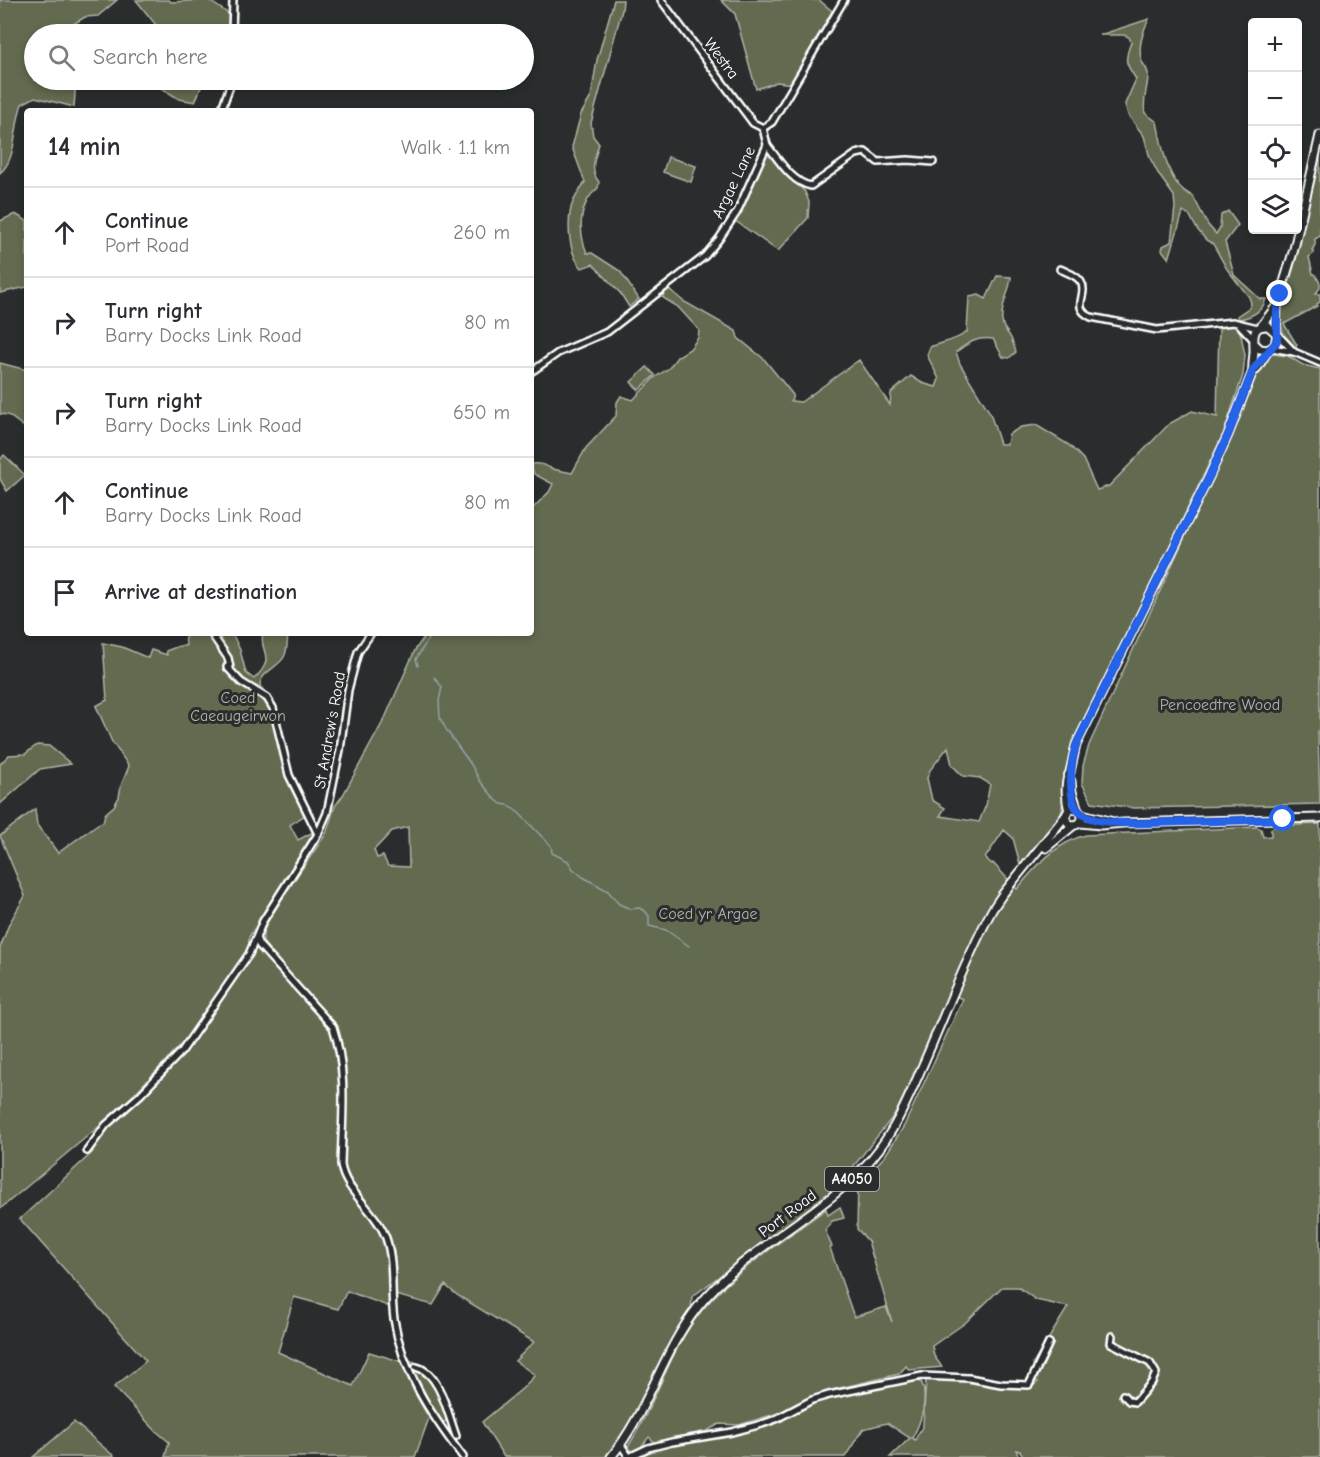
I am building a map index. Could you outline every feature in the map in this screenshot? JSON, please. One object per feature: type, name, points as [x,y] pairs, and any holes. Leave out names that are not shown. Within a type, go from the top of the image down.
[{"type":"main road","points":[[1320,135],[1306,201],[1277,305],[1277,341],[1253,370],[1209,477],[1078,741],[1068,776],[1067,793],[1068,821],[1077,824],[1320,818]]},
{"type":"main road","points":[[1253,370],[1253,341],[1260,327],[1277,305]]},
{"type":"main road","points":[[1260,327],[1269,326],[1276,333]]},
{"type":"main road","points":[[1253,341],[1260,349],[1271,349]]},
{"type":"main road","points":[[1070,772],[1072,792],[1080,812],[1077,824]]},
{"type":"main road","points":[[1068,813],[1073,809],[1123,823]]},
{"type":"main road","name":"Port Road","points":[[611,1457],[639,1417],[680,1332],[705,1298],[728,1275],[849,1182],[882,1145],[905,1105],[992,910],[1068,813]]},
{"type":"main road","name":"Port Road","points":[[1034,856],[1077,824]]},
{"type":"street","points":[[232,24],[233,0]]},
{"type":"street","name":"Westra","points":[[661,0],[753,123],[763,128]]},
{"type":"street","name":"Argae Lane","points":[[534,370],[558,353],[607,332],[705,256],[737,212],[767,145],[763,128],[772,122],[844,0]]},
{"type":"street","points":[[222,108],[228,90]]},
{"type":"street","points":[[767,145],[795,178],[811,186],[856,154],[865,152],[878,162],[908,160],[933,162]]},
{"type":"street","points":[[1060,269],[1081,281],[1083,286],[1080,305],[1085,314],[1091,317],[1157,330],[1214,323],[1238,323],[1260,327]]},
{"type":"street","points":[[1238,323],[1253,341]]},
{"type":"street","points":[[1276,333],[1294,352]]},
{"type":"street","points":[[1271,349],[1294,352],[1320,363]]},
{"type":"street","name":"St Andrew's Road","points":[[213,636],[228,658],[229,668],[241,682],[267,698],[273,708],[288,775],[318,834]]},
{"type":"street","name":"St Andrew's Road","points":[[87,1151],[106,1125],[140,1095],[182,1051],[243,963],[263,921],[318,834],[330,800],[354,663],[358,652],[369,636]]},
{"type":"street","points":[[256,938],[259,945],[333,1027],[337,1039],[344,1094],[342,1173],[374,1214],[386,1239],[392,1272],[394,1320],[401,1349],[415,1384],[441,1428],[463,1457]]},
{"type":"street","points":[[1112,1336],[1111,1343],[1150,1364],[1156,1373],[1152,1382],[1135,1402],[1129,1401],[1123,1395]]},
{"type":"street","points":[[621,1444],[629,1457],[648,1448],[672,1442],[732,1432],[762,1424],[777,1419],[812,1400],[829,1395],[922,1376],[969,1378],[1001,1384],[1029,1385],[1049,1343]]},
{"type":"street","points":[[416,1367],[423,1368],[436,1383],[456,1436]]},
{"type":"street","points":[[441,1428],[450,1421]]},
{"type":"green space","points":[[0,0],[117,0],[98,16],[85,17],[74,24],[24,24],[24,90],[75,90],[74,107],[35,97],[22,104],[12,151],[0,173]]},
{"type":"green space","points":[[136,0],[169,0],[171,2],[208,0],[229,14],[228,24],[155,24]]},
{"type":"green space","points":[[614,0],[623,0],[622,10],[591,123],[593,136],[599,144],[594,173],[599,182],[598,188],[591,194],[583,210],[581,227],[587,253],[592,253],[620,271],[639,299],[629,307],[621,294],[593,264],[582,268],[574,256],[569,231],[572,205],[585,182],[572,147],[581,114],[591,97],[597,60]]},
{"type":"green space","points":[[721,0],[819,0],[832,11],[793,84],[777,82],[756,89],[735,14]]},
{"type":"green space","points":[[1149,19],[1140,46],[1142,62],[1148,73],[1145,113],[1157,122],[1167,164],[1177,184],[1193,196],[1208,225],[1216,234],[1220,228],[1221,215],[1228,211],[1238,225],[1225,242],[1234,275],[1260,299],[1266,299],[1259,311],[1248,317],[1239,319],[1237,316],[1250,307],[1249,297],[1227,269],[1213,244],[1206,240],[1190,216],[1183,212],[1169,259],[1162,250],[1163,246],[1171,242],[1174,196],[1150,158],[1144,136],[1128,115],[1125,104],[1136,79],[1127,62],[1131,42],[1129,37],[1124,35],[1100,35]]},
{"type":"green space","points":[[164,90],[200,90],[195,102],[179,99]]},
{"type":"green space","points":[[767,151],[805,192],[809,202],[808,218],[778,251],[734,220]]},
{"type":"green space","points":[[1320,155],[1320,236],[1315,239],[1312,250],[1314,253],[1309,257],[1313,274],[1320,283],[1320,288],[1315,294],[1320,294],[1320,302],[1317,306],[1284,324],[1297,345],[1295,348],[1284,336],[1281,311]]},
{"type":"green space","points":[[668,157],[696,166],[691,182],[663,172]]},
{"type":"green space","points":[[15,214],[24,219],[24,288],[0,293],[0,221]]},
{"type":"green space","name":"Coed yr Argae","points":[[997,276],[1011,277],[1002,309],[1002,321],[1016,352],[1009,358],[1003,357],[993,339],[982,339],[965,345],[956,352],[960,364],[990,413],[1000,444],[1007,444],[1009,434],[1021,427],[1036,425],[1069,445],[1083,459],[1097,490],[1109,486],[1169,424],[1192,411],[1217,417],[1219,326],[1231,324],[1237,326],[1241,335],[1245,355],[1243,375],[1224,432],[1070,749],[1061,815],[1056,826],[1021,868],[1013,838],[1004,830],[985,858],[993,863],[1017,889],[1056,849],[1075,838],[1086,835],[1257,827],[1261,829],[1263,837],[1271,836],[1271,829],[1275,826],[1320,824],[1320,1457],[1024,1457],[1020,1451],[1016,1450],[1019,1457],[890,1457],[910,1438],[887,1423],[863,1429],[845,1457],[636,1457],[653,1449],[745,1430],[819,1400],[863,1389],[916,1380],[922,1383],[924,1404],[921,1418],[912,1438],[915,1440],[923,1425],[926,1380],[932,1378],[1032,1387],[1038,1382],[1034,1381],[1033,1373],[1036,1367],[1033,1364],[1068,1307],[1036,1300],[1018,1287],[1002,1287],[965,1323],[932,1346],[934,1356],[942,1367],[909,1370],[906,1366],[899,1374],[823,1392],[778,1413],[739,1425],[719,1424],[707,1431],[655,1443],[649,1437],[637,1452],[629,1453],[627,1448],[645,1417],[675,1353],[706,1305],[721,1289],[755,1261],[826,1209],[828,1215],[840,1207],[844,1218],[832,1221],[825,1230],[854,1317],[886,1307],[892,1322],[868,1241],[857,1229],[858,1184],[885,1156],[904,1126],[963,999],[952,995],[899,1109],[837,1187],[692,1297],[691,1311],[657,1368],[633,1420],[606,1457],[504,1457],[482,1422],[535,1375],[515,1361],[534,1342],[457,1295],[445,1285],[433,1305],[395,1295],[391,1243],[385,1227],[352,1182],[344,1165],[346,1082],[338,1026],[300,988],[263,942],[263,932],[271,914],[326,834],[335,806],[385,718],[415,650],[425,636],[534,636],[534,507],[549,492],[553,484],[534,474],[534,464],[542,464],[572,473],[586,448],[616,416],[617,402],[621,396],[633,400],[654,378],[669,368],[677,357],[690,349],[698,338],[699,330],[678,307],[662,297],[668,288],[683,301],[736,331],[738,338],[764,359],[793,395],[791,401],[801,402],[859,360],[890,405],[891,393],[911,376],[922,383],[936,387],[939,379],[927,355],[930,347],[967,332],[969,297],[979,295],[986,299]],"holes":[[[948,747],[952,765],[963,776],[980,778],[990,784],[986,805],[979,822],[940,816],[945,808],[932,800],[927,778],[930,770]],[[408,827],[409,867],[388,866],[383,856],[377,858],[374,850],[392,831]]]},
{"type":"green space","name":"Pencoedtre Wood","points":[[1272,354],[1288,356],[1303,365],[1320,369],[1320,730],[1318,731],[1320,804],[1134,808],[1092,802],[1082,783],[1083,766],[1089,745],[1237,424],[1260,368]]},
{"type":"green space","points":[[0,363],[24,369],[24,427],[8,415],[0,414]]},
{"type":"green space","points":[[647,367],[655,375],[639,390],[631,382]]},
{"type":"green space","points":[[4,455],[24,474],[7,491],[0,479],[0,460]]},
{"type":"green space","name":"Coed Caeaugeirwon","points":[[185,636],[233,636],[246,673],[254,679],[265,665],[266,660],[263,636],[288,636],[284,657],[263,677],[260,686],[276,705],[279,733],[286,760],[311,811],[290,825],[298,840],[317,830],[249,937],[249,950],[225,987],[180,1046],[120,1109],[0,1209],[0,948],[9,924],[25,896],[0,836],[35,809],[37,825],[58,853],[103,822],[105,814],[114,806],[119,797],[129,766],[112,742],[96,706],[107,700],[103,643],[122,647],[148,658],[151,650],[167,655],[166,651],[186,646]]},
{"type":"green space","points":[[37,745],[49,746],[71,764],[40,769],[0,804],[0,764],[9,755],[25,754]]},
{"type":"green space","points":[[255,948],[259,949],[330,1026],[333,1033],[340,1089],[338,1170],[380,1228],[387,1251],[390,1307],[347,1291],[338,1309],[294,1297],[278,1352],[353,1386],[369,1352],[403,1362],[413,1390],[429,1418],[415,1457],[165,1457],[169,1442],[114,1387],[146,1361],[20,1219],[93,1152],[93,1146],[105,1128],[149,1088],[208,1018]]},
{"type":"green space","points":[[406,1355],[415,1362],[414,1368],[422,1369],[435,1387],[447,1419],[445,1422],[441,1422],[436,1415]]},
{"type":"green space","points":[[74,1422],[115,1457],[33,1457]]},
{"type":"waterway","points":[[418,666],[416,659],[430,636]]},
{"type":"waterway","points":[[434,677],[442,687],[439,701],[440,718],[480,781],[495,799],[519,813],[551,846],[552,853],[568,861],[573,869],[583,877],[608,891],[619,904],[645,911],[649,916],[649,926],[666,930],[689,946]]},
{"type":"route","points":[[1280,294],[1277,305],[1277,341],[1259,362],[1256,370],[1253,370],[1209,477],[1076,745],[1070,772],[1072,792],[1078,810],[1096,819],[1123,823],[1283,819]]}]
